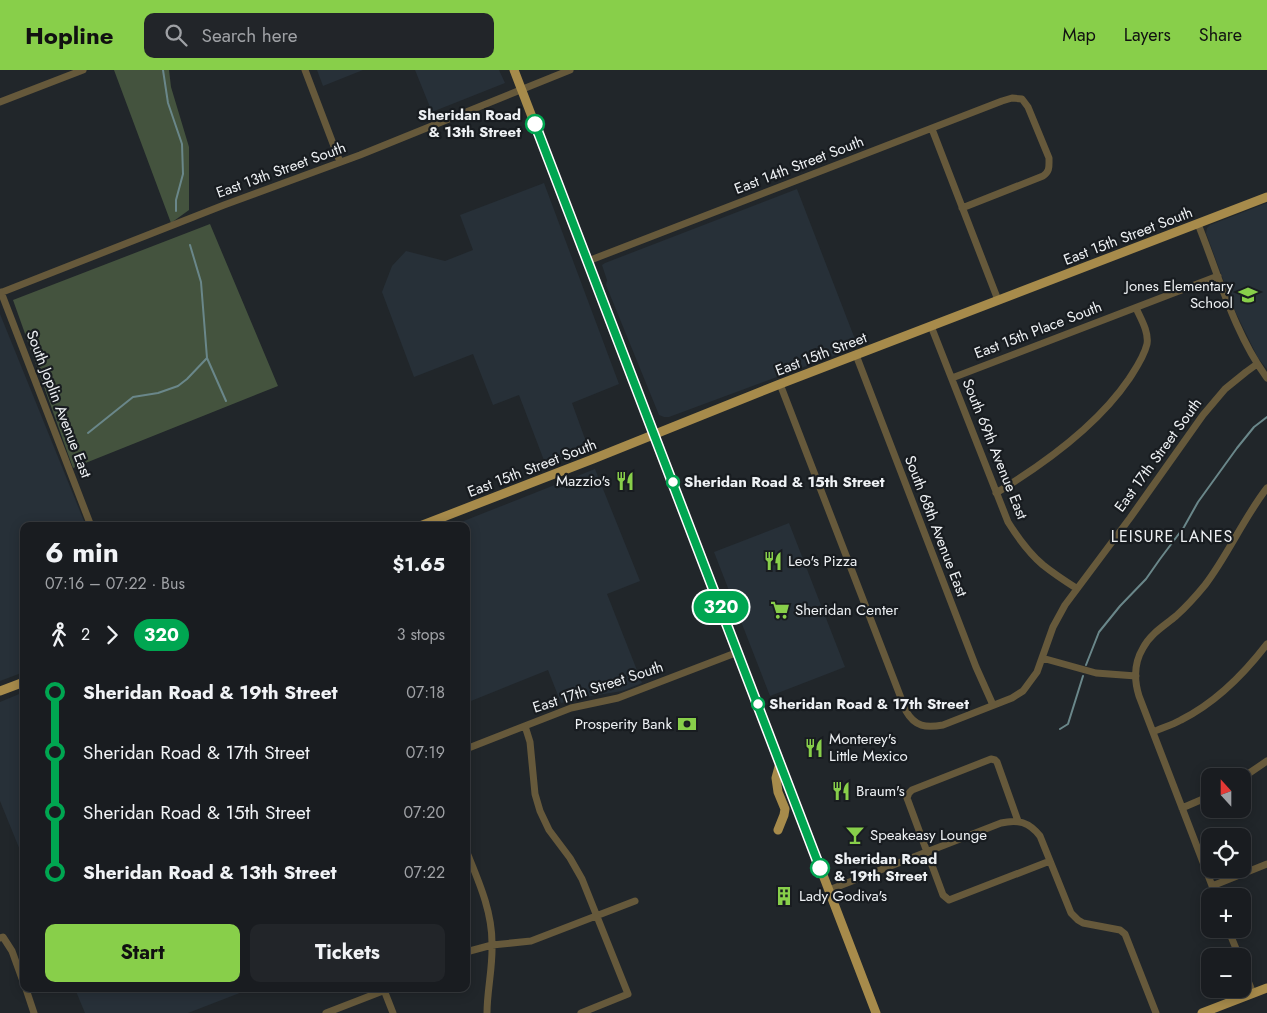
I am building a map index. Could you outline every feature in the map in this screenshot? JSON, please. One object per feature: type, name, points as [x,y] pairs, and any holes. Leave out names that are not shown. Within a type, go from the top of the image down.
[{"type":"main road","points":[[514,70],[876,1013]]},
{"type":"main road","name":"East 15th Street South","points":[[998,300],[1267,197]]},
{"type":"main road","name":"East 15th Street","points":[[654,435],[998,300]]},
{"type":"main road","name":"East 15th Street South","points":[[430,522],[654,435]]},
{"type":"main road","points":[[0,691],[20,684]]},
{"type":"main road","points":[[778,830],[785,809],[778,792],[776,778],[780,763]]},
{"type":"main road","points":[[1202,1013],[1253,993],[1266,990]]},
{"type":"street","points":[[0,102],[83,70]]},
{"type":"street","points":[[305,70],[340,162]]},
{"type":"street","name":"East 13th Street South","points":[[0,293],[224,205],[340,162],[570,70]]},
{"type":"street","name":"East 14th Street South","points":[[588,261],[1002,101],[1012,98],[1022,99],[1028,107],[1049,158],[1048,172],[1043,176],[962,208]]},
{"type":"street","points":[[932,128],[998,300]]},
{"type":"street","points":[[1198,224],[1234,319],[1243,339],[1267,378]]},
{"type":"street","name":"East 15th Place South","points":[[952,378],[1218,276]]},
{"type":"street","name":"South Joplin Avenue East","points":[[0,293],[90,522]]},
{"type":"street","points":[[996,493],[1021,478],[1090,424],[1111,403],[1136,368],[1147,344],[1146,332],[1136,308]]},
{"type":"street","name":"South 69th Avenue East","points":[[931,326],[1008,522],[1024,545],[1044,566],[1076,588]]},
{"type":"street","name":"South 68th Avenue East","points":[[856,355],[976,667],[993,705]]},
{"type":"street","name":"East 17th Street South","points":[[780,384],[908,715],[916,723],[930,727],[943,725],[1012,698],[1022,692],[1037,672],[1053,627],[1076,588],[1130,518],[1203,415],[1225,389],[1257,364]]},
{"type":"street","points":[[1267,488],[1245,520],[1216,570],[1177,615],[1154,634],[1143,647],[1136,665],[1136,687],[1212,886],[1267,864]]},
{"type":"street","points":[[1153,732],[1189,716],[1213,699],[1257,657],[1267,644]]},
{"type":"street","name":"East 17th Street South","points":[[470,747],[571,708],[618,698],[738,652]]},
{"type":"street","points":[[1042,658],[1096,673],[1136,676]]},
{"type":"street","points":[[525,726],[530,742],[536,794],[540,811],[549,830],[570,858],[587,888],[628,994],[581,1013]]},
{"type":"street","points":[[1018,821],[997,762],[991,759],[912,790],[907,798],[943,895],[949,900],[1050,861]]},
{"type":"street","points":[[1251,772],[1267,761]]},
{"type":"street","points":[[1182,808],[1201,800]]},
{"type":"street","points":[[829,890],[1001,823],[1018,821],[1028,825],[1040,836],[1067,905],[1078,920],[1090,926],[1120,930],[1125,934],[1156,1013]]},
{"type":"street","points":[[470,861],[487,908],[492,945],[487,1013]]},
{"type":"street","points":[[470,951],[492,945],[531,941],[635,901]]},
{"type":"street","points":[[1,937],[12,950],[20,973]]},
{"type":"street","points":[[1251,988],[1253,993]]},
{"type":"street","points":[[27,992],[32,1012]]},
{"type":"street","points":[[326,1013],[381,992]]},
{"type":"street","points":[[387,992],[393,1013]]},
{"type":"shaded area","points":[[317,70],[363,70],[323,86]]},
{"type":"shaded area","points":[[415,70],[499,70],[505,83],[432,112]]},
{"type":"shaded area","points":[[544,183],[619,384],[572,403],[588,447],[545,463],[519,395],[493,405],[473,354],[414,377],[382,292],[392,266],[406,251],[445,261],[473,250],[460,215]]},
{"type":"shaded area","points":[[797,189],[858,347],[669,417],[659,415],[606,285],[607,280],[602,265]]},
{"type":"shaded area","name":"Jones Elementary School","points":[[1267,203],[1267,369],[1258,358],[1234,309],[1206,233],[1210,225]]},
{"type":"shaded area","points":[[0,314],[84,522],[20,522],[20,674],[0,681]]},
{"type":"shaded area","points":[[595,469],[640,581],[607,594],[642,683],[622,691],[561,703],[548,670],[470,701],[470,522],[461,522]]},
{"type":"shaded area","name":"Sheridan Center","points":[[789,523],[845,667],[770,696],[714,552]]},
{"type":"shaded area","points":[[20,694],[20,850],[0,801],[0,702]]},
{"type":"shaded area","points":[[76,992],[242,992],[188,1013],[85,1013]]},
{"type":"green space","points":[[114,70],[169,70],[171,87],[189,147],[189,210],[171,223]]},
{"type":"green space","points":[[210,224],[278,386],[73,468],[13,300]]},
{"type":"waterway","points":[[163,70],[168,103],[182,144],[183,174],[176,200],[176,211]]},
{"type":"waterway","points":[[190,245],[201,282],[207,358],[226,401]]},
{"type":"waterway","points":[[88,433],[133,397],[158,393],[178,386],[207,358]]},
{"type":"waterway","points":[[1086,665],[1099,632],[1120,606],[1146,579],[1184,527],[1198,502],[1237,448],[1254,427],[1267,417]]},
{"type":"waterway","points":[[1060,729],[1068,724],[1083,676]]},
{"type":"bus line","name":"320","points":[[535,124],[820,868]]},
{"type":"place","name":"Sheridan Road & 13th Street","points":[[535,124]]},
{"type":"place","name":"Jones Elementary School","points":[[1248,295]]},
{"type":"place","name":"Mazzio's","points":[[625,481]]},
{"type":"place","name":"Sheridan Road & 15th Street","points":[[673,482]]},
{"type":"place","name":"Leo's Pizza","points":[[773,561]]},
{"type":"place","name":"Sheridan Center","points":[[780,610]]},
{"type":"place","name":"Sheridan Road & 17th Street","points":[[758,704]]},
{"type":"place","name":"Prosperity Bank","points":[[687,724]]},
{"type":"place","name":"Monterey's Little Mexico","points":[[814,748]]},
{"type":"place","name":"Braum's","points":[[841,791]]},
{"type":"place","name":"Speakeasy Lounge","points":[[855,835]]},
{"type":"place","name":"Sheridan Road & 19th Street","points":[[820,868]]},
{"type":"place","name":"Lady Godiva's","points":[[784,896]]},
{"type":"district","name":"LEISURE LANES","points":[[1172,536]]}]
